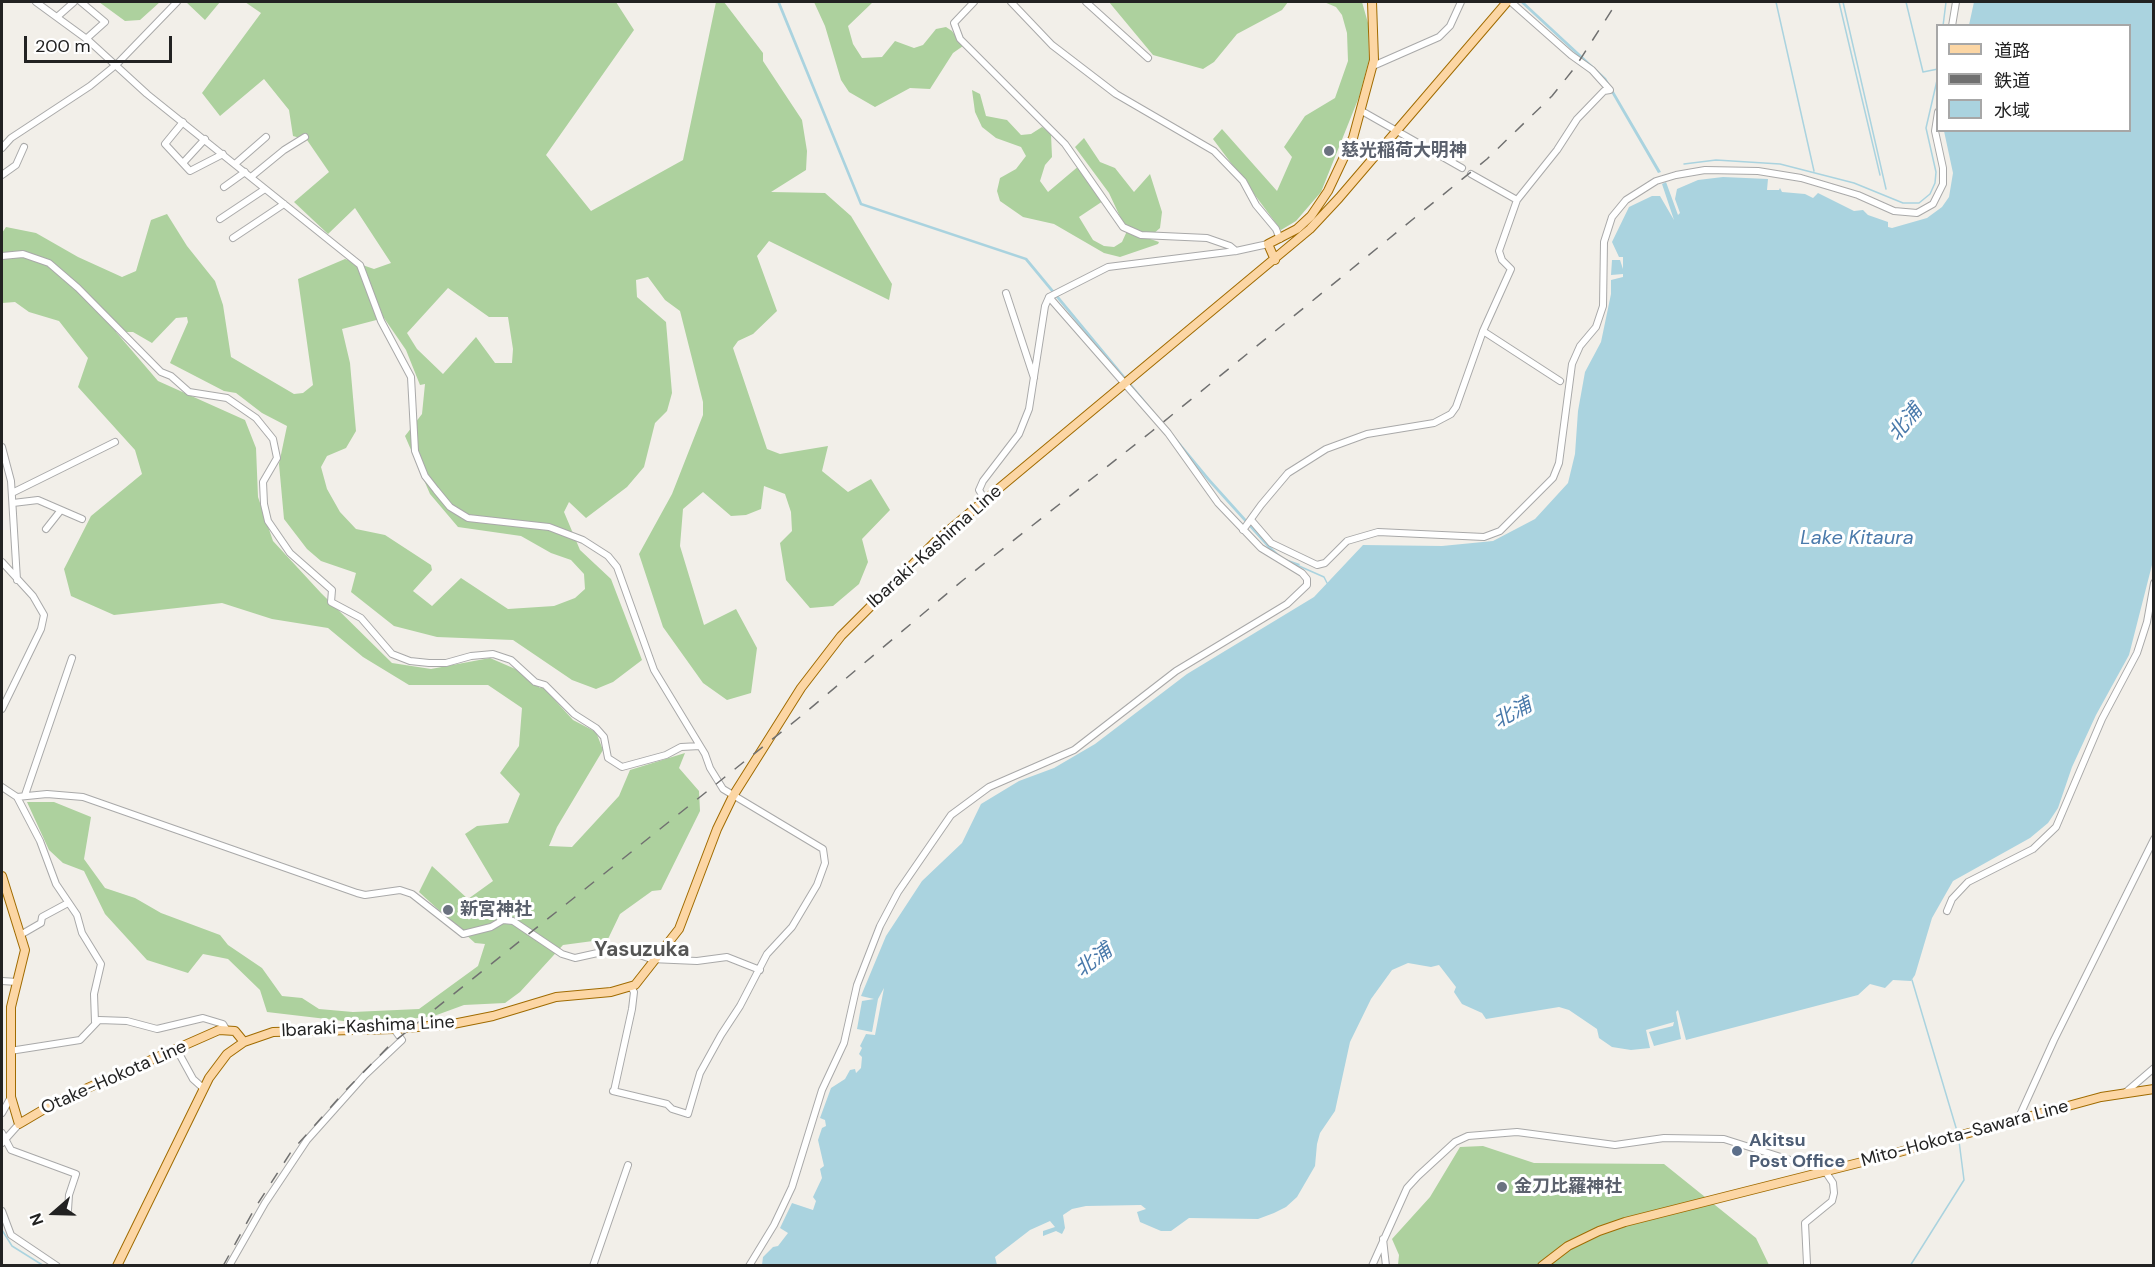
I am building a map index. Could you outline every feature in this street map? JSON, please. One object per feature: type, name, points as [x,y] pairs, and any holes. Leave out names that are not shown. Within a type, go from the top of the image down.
[{"type":"main road","points":[[1275,260],[1268,244],[1304,223],[1328,191],[1349,149],[1373,66],[1372,2]]},
{"type":"main road","name":"Ibaraki-Kashima Line","points":[[244,1042],[273,1032],[394,1029],[481,1018],[556,997],[611,992],[632,987],[679,928],[717,829],[734,796],[801,688],[841,636],[912,562],[1275,260],[1339,198],[1509,2]]},
{"type":"main road","name":"Otake-Hokota Line","points":[[2,876],[22,934],[24,950],[11,1007],[11,1097],[19,1124],[58,1101],[176,1048],[226,1029]]},
{"type":"main road","points":[[117,1266],[203,1088],[227,1054],[244,1042],[235,1031],[226,1029]]},
{"type":"main road","name":"Mito-Hokota-Sawara Line","points":[[1542,1266],[1568,1246],[1613,1226],[2021,1119],[2126,1093],[2154,1089]]},
{"type":"street","points":[[38,2],[117,64],[147,94],[364,270],[381,321],[411,377],[415,451],[430,483],[450,507],[460,514],[482,520],[520,522],[549,527],[583,540],[613,561],[644,637],[654,670],[723,789],[823,849],[825,856],[822,871],[811,896],[792,927],[766,954],[760,970],[700,1073],[688,1114],[672,1109],[667,1104],[614,1091],[632,1009],[634,992],[632,987]]},
{"type":"street","points":[[57,16],[74,2]]},
{"type":"street","points":[[81,2],[105,22],[86,39]]},
{"type":"street","points":[[2,148],[27,126],[90,86],[117,64],[177,2]]},
{"type":"street","points":[[974,2],[954,23],[960,39],[1065,144],[1123,227],[1141,235],[1207,238],[1230,246],[1236,251]]},
{"type":"street","points":[[1011,2],[1052,45],[1116,94],[1214,151],[1243,181],[1256,205],[1276,229],[1280,239]]},
{"type":"street","points":[[1086,2],[1148,58]]},
{"type":"street","points":[[1373,66],[1439,37],[1450,26],[1461,2]]},
{"type":"street","points":[[1243,530],[1288,473],[1326,449],[1367,434],[1434,423],[1451,414],[1462,397],[1483,331],[1511,269],[1502,260],[1499,251],[1517,200],[1557,150],[1577,119],[1604,92],[1610,90],[1592,70],[1509,2]]},
{"type":"street","points":[[1952,24],[1956,2]]},
{"type":"street","points":[[1360,110],[1462,168]]},
{"type":"street","points":[[183,122],[165,144],[190,171],[223,154]]},
{"type":"street","points":[[1252,521],[1271,543],[1317,565],[1325,563],[1347,541],[1378,532],[1475,537],[1500,531],[1552,478],[1559,463],[1572,364],[1580,346],[1596,327],[1603,306],[1604,242],[1612,217],[1626,200],[1646,186],[1676,174],[1706,170],[1758,171],[1801,178],[1858,195],[1894,211],[1917,213],[1933,204],[1943,184],[1943,168],[1935,131],[1936,125]]},
{"type":"street","points":[[235,164],[266,136]]},
{"type":"street","points":[[251,177],[277,155],[305,137]]},
{"type":"street","points":[[183,163],[205,139]]},
{"type":"street","points":[[2,175],[16,165],[24,147]]},
{"type":"street","points":[[224,187],[245,172]]},
{"type":"street","points":[[1471,174],[1517,200]]},
{"type":"street","points":[[220,219],[266,189]]},
{"type":"street","points":[[1328,191],[1339,198]]},
{"type":"street","points":[[233,238],[284,204]]},
{"type":"street","points":[[985,500],[979,490],[1019,434],[1029,409],[1045,306],[1053,295],[1108,267],[1124,263],[1236,251],[1268,244]]},
{"type":"street","points":[[2,256],[23,254],[49,263],[78,288],[161,372],[171,376],[189,392],[227,398],[256,418],[273,439],[277,458],[263,482],[264,504],[268,520],[290,553],[332,590],[332,602],[361,618],[392,654],[410,661],[429,663],[446,663],[471,656],[494,654],[511,660],[545,686],[574,714],[596,728],[604,736],[608,758],[622,767],[681,747],[700,746]]},
{"type":"street","points":[[1006,293],[1034,379]]},
{"type":"street","points":[[749,1266],[776,1222],[792,1187],[822,1090],[844,1043],[866,958],[898,892],[951,815],[971,798],[989,787],[1074,750],[1176,671],[1300,593],[1307,585],[1307,579],[1273,557],[1218,503],[1128,382],[1053,295]]},
{"type":"street","points":[[1483,331],[1560,381]]},
{"type":"street","points":[[12,493],[115,442]]},
{"type":"street","points":[[2,450],[12,493],[12,530],[17,580]]},
{"type":"street","points":[[13,503],[38,500],[82,519]]},
{"type":"street","points":[[46,529],[61,510]]},
{"type":"street","points":[[2,562],[39,604],[43,621],[2,709]]},
{"type":"street","points":[[1947,911],[1952,899],[1968,882],[2033,849],[2056,826],[2102,719],[2137,653],[2147,622],[2154,583]]},
{"type":"street","points":[[25,795],[72,658]]},
{"type":"street","points":[[2,786],[17,797],[68,903],[77,915],[82,933],[101,964],[94,994],[95,1022],[87,1034],[80,1040],[10,1052]]},
{"type":"street","points":[[17,797],[25,795],[83,797],[357,893],[365,895],[399,890],[412,894],[463,934],[491,927],[503,920],[513,921],[567,956],[575,958],[620,948],[656,959],[697,961],[727,957],[760,970]]},
{"type":"street","points":[[2021,1119],[2020,1115],[2054,1040],[2154,838]]},
{"type":"street","points":[[22,934],[41,923],[42,917],[68,903]]},
{"type":"street","points":[[2,981],[17,982]]},
{"type":"street","points":[[95,1022],[116,1019],[157,1029],[203,1018],[223,1024],[226,1029]]},
{"type":"street","points":[[229,1266],[265,1203],[307,1140],[365,1074],[402,1040],[394,1029]]},
{"type":"street","points":[[176,1048],[193,1079],[203,1088]]},
{"type":"street","points":[[2126,1093],[2154,1068]]},
{"type":"street","points":[[2,1113],[11,1097]]},
{"type":"street","points":[[19,1124],[3,1138],[11,1150],[76,1174],[69,1195],[68,1210]]},
{"type":"street","points":[[1372,1266],[1407,1188],[1455,1142],[1478,1134],[1517,1132],[1615,1145],[1664,1138],[1724,1139],[1825,1171],[1833,1184],[1834,1193],[1832,1201],[1805,1223],[1808,1264]]},
{"type":"street","points":[[593,1266],[628,1166]]},
{"type":"street","points":[[2,1210],[11,1235],[57,1266]]},
{"type":"street","points":[[1383,1238],[1386,1266]]},
{"type":"green space","points":[[99,2],[160,2],[140,20],[125,21]]},
{"type":"green space","points":[[186,2],[220,2],[205,20]]},
{"type":"green space","points":[[245,2],[616,2],[634,30],[546,155],[591,211],[683,160],[716,2],[724,2],[763,53],[763,61],[802,120],[807,151],[806,170],[771,192],[825,193],[851,216],[892,284],[889,300],[769,241],[757,256],[777,311],[753,334],[738,341],[733,348],[767,449],[780,454],[828,446],[822,471],[848,492],[871,479],[890,510],[862,539],[868,562],[859,584],[833,606],[810,608],[786,580],[780,543],[792,531],[791,512],[785,494],[764,486],[761,509],[746,515],[731,516],[703,492],[683,509],[680,546],[704,625],[736,609],[757,648],[751,693],[727,700],[703,683],[663,627],[639,554],[672,494],[703,415],[703,402],[680,311],[665,300],[648,277],[636,280],[637,297],[666,322],[672,393],[667,411],[655,423],[644,467],[627,487],[586,518],[569,502],[564,512],[580,550],[611,579],[642,660],[613,682],[596,689],[572,680],[513,640],[437,637],[394,626],[351,592],[356,573],[321,561],[307,549],[284,519],[279,464],[287,426],[262,413],[236,393],[224,391],[170,363],[188,322],[187,317],[176,318],[152,343],[133,332],[116,332],[158,381],[245,420],[256,448],[258,497],[273,541],[321,593],[392,663],[431,669],[490,658],[520,671],[540,688],[542,686],[573,720],[596,732],[603,750],[557,827],[549,846],[572,847],[619,796],[630,770],[685,753],[679,768],[699,791],[700,811],[661,890],[652,891],[620,914],[608,939],[563,945],[520,992],[505,1003],[464,1005],[434,1016],[369,1024],[267,1012],[260,990],[228,959],[203,954],[188,973],[147,960],[105,914],[84,871],[63,863],[49,850],[27,802],[54,802],[91,817],[84,859],[105,888],[135,898],[161,913],[220,935],[228,945],[262,968],[282,996],[302,998],[319,1009],[353,1012],[419,1009],[478,966],[485,944],[475,943],[419,892],[432,866],[468,899],[493,881],[465,834],[477,826],[508,823],[520,794],[500,773],[519,746],[522,708],[488,685],[409,685],[363,657],[328,628],[272,619],[222,603],[114,615],[71,596],[64,569],[91,516],[142,474],[135,450],[78,387],[88,358],[59,321],[29,312],[15,302],[2,303],[2,233],[6,227],[36,233],[78,257],[122,277],[136,271],[151,220],[167,214],[187,246],[215,281],[223,305],[231,357],[294,394],[303,393],[313,385],[298,279],[345,259],[374,269],[391,263],[355,208],[328,234],[294,202],[329,172],[307,140],[293,136],[289,110],[264,79],[220,116],[202,93],[261,13]],"holes":[[[448,288],[489,317],[508,317],[513,349],[512,363],[495,363],[476,337],[443,374],[417,349],[407,333]],[[384,318],[406,350],[420,385],[425,384],[422,414],[405,436],[430,494],[458,527],[521,536],[551,553],[571,560],[584,574],[585,589],[575,598],[554,606],[508,609],[461,578],[432,606],[413,591],[432,570],[431,565],[385,535],[356,529],[340,512],[327,489],[321,467],[327,456],[346,448],[356,431],[350,363],[342,329]]]},
{"type":"green space","points":[[814,2],[873,2],[848,26],[853,44],[862,58],[882,57],[895,41],[914,48],[923,45],[936,29],[946,27],[952,31],[963,46],[953,53],[930,89],[910,88],[875,107],[849,92],[841,80],[825,26]]},
{"type":"green space","points":[[1109,2],[1288,2],[1282,10],[1237,34],[1214,62],[1203,69],[1153,55]]},
{"type":"green space","points":[[1324,2],[1362,2],[1368,23],[1369,60],[1359,97],[1321,192],[1296,221],[1281,230],[1213,139],[1222,129],[1277,191],[1292,157],[1284,147],[1305,116],[1335,98],[1348,61],[1347,33],[1342,15],[1336,7]]},
{"type":"green space","points":[[972,90],[980,94],[986,116],[1007,120],[1021,135],[1031,134],[1042,127],[1051,134],[1052,157],[1045,165],[1040,181],[1048,192],[1080,165],[1103,201],[1079,217],[1093,240],[1104,246],[1114,247],[1122,242],[1127,231],[1159,242],[1158,244],[1120,257],[1104,253],[1054,224],[1023,217],[1000,201],[997,191],[1000,178],[1016,169],[1026,156],[1021,147],[996,138],[982,127],[975,112]]},
{"type":"green space","points":[[1084,138],[1100,162],[1115,168],[1134,192],[1150,174],[1162,212],[1160,228],[1152,235],[1139,234],[1123,223],[1109,193],[1075,147]]},
{"type":"green space","points":[[1483,1146],[1534,1163],[1664,1164],[1756,1238],[1769,1265],[1398,1265],[1399,1255],[1392,1239],[1430,1197],[1460,1147]]},
{"type":"water","points":[[777,2],[780,2],[862,203],[1027,258],[1210,479],[1273,549],[1283,558],[1300,564],[1298,567],[1281,560],[1271,551],[1208,481],[1025,260],[860,205]]},
{"type":"water","points":[[1520,2],[1524,2],[1606,78],[1661,172],[1658,173],[1604,80]]},
{"type":"water","name":"Lake Kitaura","points":[[1974,2],[2153,2],[2153,561],[2129,655],[2096,715],[2072,767],[2058,808],[2048,823],[2030,838],[1953,881],[1932,918],[1915,975],[1911,981],[1893,980],[1885,988],[1870,984],[1858,995],[1686,1040],[1678,1010],[1676,1012],[1681,1039],[1654,1046],[1649,1032],[1673,1026],[1674,1022],[1646,1030],[1650,1048],[1631,1050],[1612,1047],[1599,1038],[1597,1029],[1569,1010],[1559,1007],[1486,1019],[1482,1013],[1462,1004],[1454,992],[1456,987],[1439,965],[1431,967],[1408,963],[1392,970],[1371,999],[1350,1042],[1335,1111],[1320,1133],[1315,1166],[1297,1197],[1286,1207],[1274,1213],[1258,1219],[1189,1218],[1171,1231],[1161,1231],[1140,1222],[1137,1212],[1146,1209],[1141,1205],[1086,1206],[1072,1209],[1063,1215],[1065,1228],[1062,1234],[1056,1231],[1043,1236],[1043,1231],[1055,1227],[1050,1221],[1030,1230],[995,1257],[997,1265],[762,1265],[763,1257],[773,1247],[778,1246],[788,1233],[780,1228],[792,1203],[813,1210],[816,1201],[813,1197],[822,1178],[820,1169],[824,1166],[818,1140],[822,1128],[826,1126],[825,1120],[820,1118],[831,1088],[845,1079],[850,1070],[855,1069],[856,1073],[861,1068],[862,1057],[859,1054],[862,1048],[860,1046],[866,1034],[875,1035],[884,988],[878,999],[872,1032],[857,1029],[862,1001],[874,999],[861,996],[886,936],[922,881],[962,843],[981,804],[1019,781],[1054,768],[1095,744],[1187,674],[1314,597],[1363,545],[1442,546],[1493,541],[1535,519],[1568,483],[1575,454],[1578,411],[1585,372],[1601,342],[1611,294],[1611,280],[1623,277],[1623,274],[1611,275],[1612,260],[1620,260],[1623,269],[1623,257],[1619,257],[1612,242],[1629,207],[1652,196],[1660,196],[1674,220],[1662,184],[1666,182],[1678,215],[1680,213],[1675,199],[1677,189],[1698,180],[1723,177],[1768,179],[1767,190],[1779,190],[1780,188],[1782,192],[1805,194],[1813,198],[1818,193],[1854,211],[1863,210],[1868,215],[1888,222],[1888,227],[1892,228],[1927,218],[1942,207],[1949,197],[1953,173],[1944,132],[2131,132],[2131,24],[1969,24]]},
{"type":"waterway","points":[[1776,2],[1814,171]]},
{"type":"waterway","points":[[1839,2],[1880,175]]},
{"type":"waterway","points":[[1843,2],[1886,189]]},
{"type":"waterway","points":[[1906,2],[1923,72],[1936,69]]},
{"type":"waterway","points":[[1943,24],[1946,2]]},
{"type":"waterway","points":[[1684,164],[1716,160],[1780,164],[1854,183],[1903,203],[1919,203],[1930,194],[1935,183],[1936,172],[1926,128],[1936,85]]},
{"type":"waterway","points":[[1299,566],[1324,577],[1327,583]]},
{"type":"waterway","points":[[1912,980],[1957,1131]]},
{"type":"waterway","points":[[1910,1266],[1964,1180],[1959,1141]]},
{"type":"waterway","points":[[2,1230],[12,1246],[44,1266]]},
{"type":"railway","points":[[223,1266],[255,1208],[291,1152],[344,1092],[390,1045],[800,717],[962,581],[1151,432],[1487,159],[1552,96],[1576,66],[1617,2]]},
{"type":"place","name":"慈光稲荷大明神","points":[[1329,151]]},
{"type":"place","name":"新宮神社","points":[[448,910]]},
{"type":"place","name":"Akitsu Post Office","points":[[1737,1151]]},
{"type":"place","name":"金刀比羅神社","points":[[1502,1187]]},
{"type":"district","name":"Yasuzuka","points":[[642,950]]},
{"type":"water label","name":"北浦","points":[[1906,423]]},
{"type":"water label","name":"北浦","points":[[1513,714]]},
{"type":"water label","name":"北浦","points":[[1094,961]]}]
